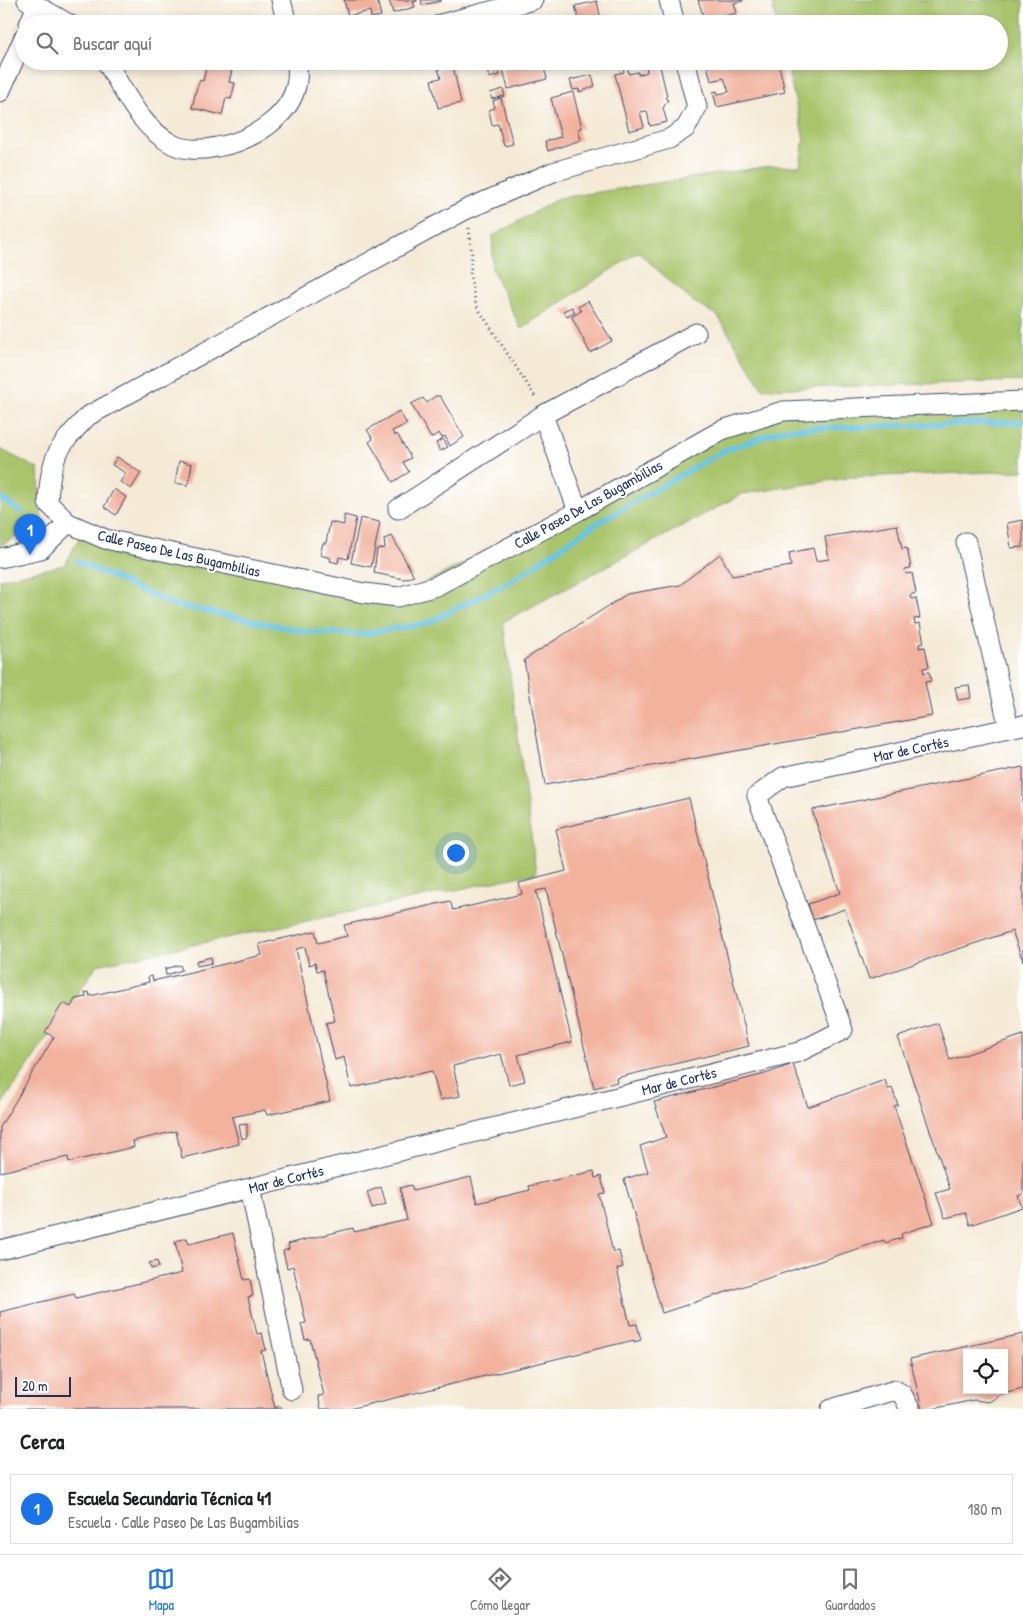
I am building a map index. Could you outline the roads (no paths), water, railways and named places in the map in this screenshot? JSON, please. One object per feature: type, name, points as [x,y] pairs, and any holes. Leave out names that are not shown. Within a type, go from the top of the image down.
[{"type":"street","points":[[282,0],[285,15]]},
{"type":"street","points":[[476,15],[533,0]]},
{"type":"street","points":[[669,0],[673,15]]},
{"type":"street","points":[[32,3],[53,15]]},
{"type":"street","points":[[0,92],[15,58]]},
{"type":"street","points":[[112,70],[145,123],[173,144],[202,150],[237,144],[264,130],[286,106],[297,82],[297,70]]},
{"type":"street","name":"Calle Paseo De Las Bugambilias","points":[[687,70],[697,107],[686,128],[669,139],[553,172],[465,210],[88,416],[62,442],[49,473],[48,503],[68,523],[105,539],[364,593],[398,596],[436,586],[578,511],[722,430],[783,411],[1023,401]]},
{"type":"street","points":[[398,509],[543,415],[696,333]]},
{"type":"street","points":[[543,415],[578,511]]},
{"type":"street","points":[[0,558],[41,549],[68,523]]},
{"type":"street","points":[[966,542],[1016,727]]},
{"type":"street","name":"Mar de Cortés","points":[[0,1250],[799,1052],[843,1030],[757,796],[783,777],[1016,727]]},
{"type":"street","points":[[250,1188],[292,1390]]},
{"type":"street","points":[[831,1409],[895,1390],[902,1394],[910,1409]]},
{"type":"waterway","points":[[77,561],[171,604],[308,632],[363,634],[428,623],[514,579],[589,528],[723,451],[785,429],[1023,422]]},
{"type":"waterway","points":[[0,498],[22,512]]},
{"type":"place","name":"Escuela Secundaria Técnica 41","points":[[30,555]]}]
